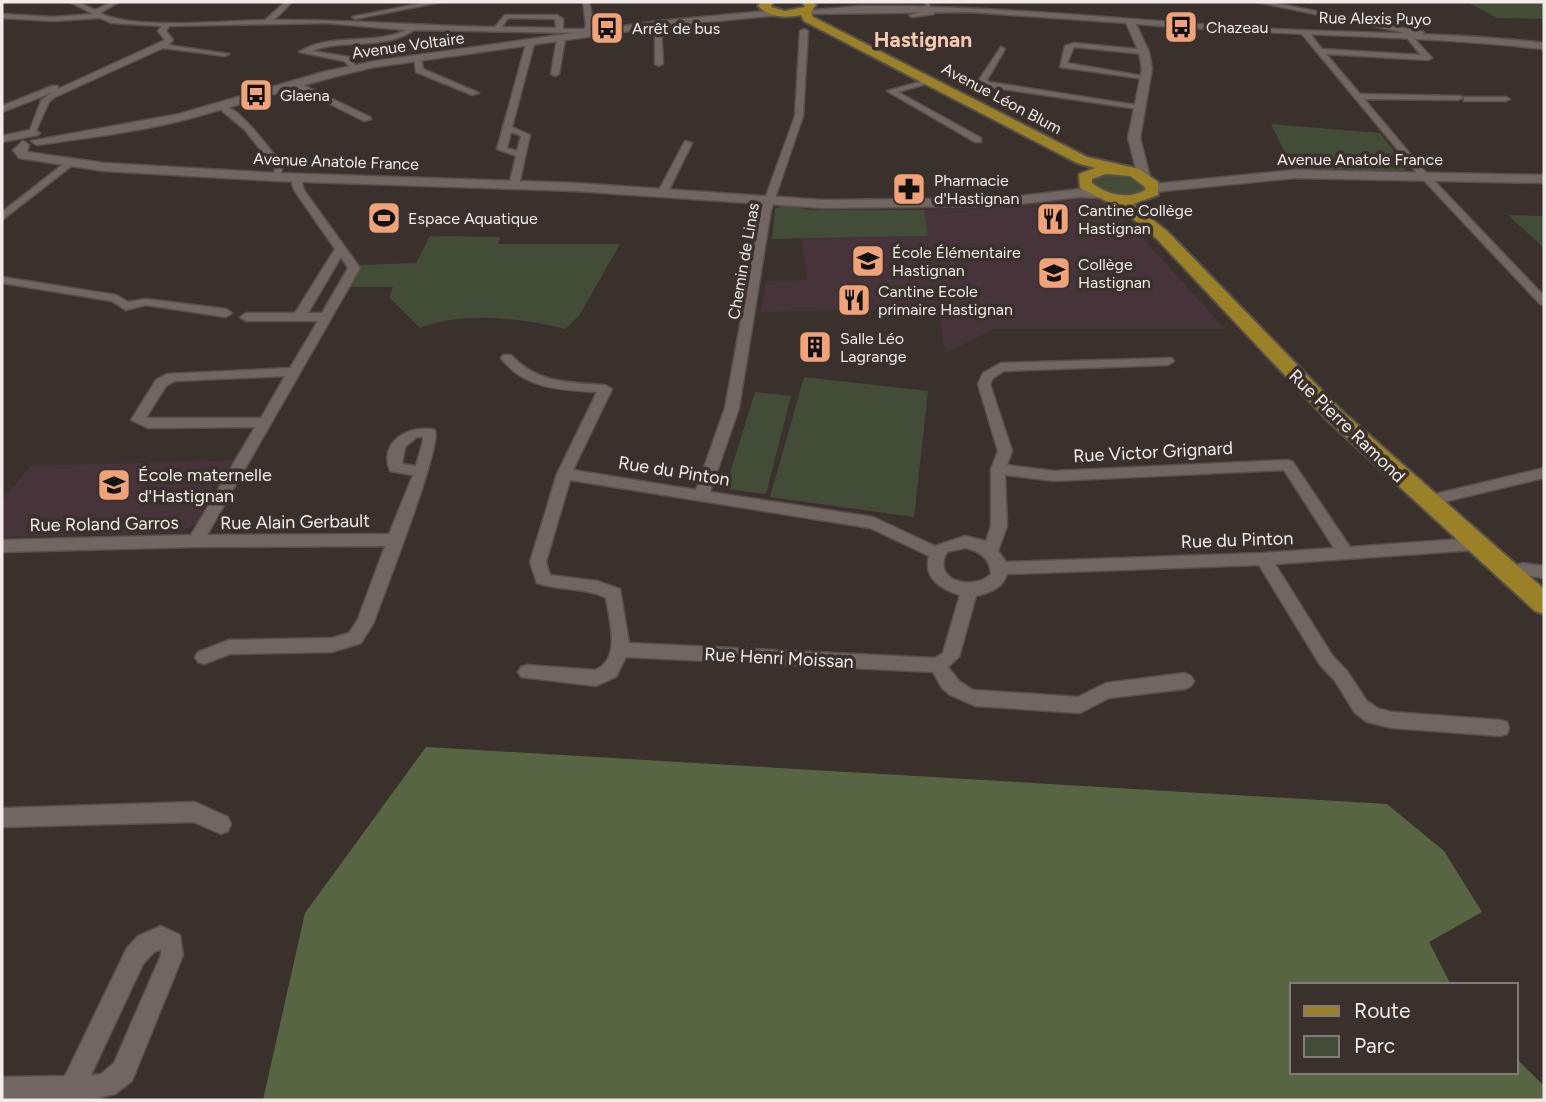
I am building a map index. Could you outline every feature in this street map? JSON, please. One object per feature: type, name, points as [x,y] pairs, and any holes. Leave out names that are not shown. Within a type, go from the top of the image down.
[{"type":"main road","name":"Avenue Léon Blum","points":[[766,3],[779,13],[806,22],[926,82],[1042,145],[1084,179],[1091,190],[1104,196]]},
{"type":"main road","name":"Avenue Léon Blum","points":[[808,6],[808,19],[943,86],[1082,160],[1120,169],[1147,181]]},
{"type":"main road","points":[[779,13],[808,6]]},
{"type":"main road","points":[[1084,179],[1096,170],[1120,169]]},
{"type":"main road","points":[[1104,196],[1130,200],[1147,181]]},
{"type":"main road","name":"Rue Pierre Ramond","points":[[1147,181],[1146,206],[1162,235]]},
{"type":"main road","name":"Rue Pierre Ramond","points":[[1104,196],[1125,205],[1162,235],[1292,374],[1475,544],[1544,604]]},
{"type":"street","points":[[73,2],[98,15],[123,23],[327,21],[560,35]]},
{"type":"street","points":[[2,16],[52,19],[98,15],[116,2]]},
{"type":"street","points":[[267,22],[289,2]]},
{"type":"street","points":[[405,2],[416,7]]},
{"type":"street","points":[[327,21],[438,2]]},
{"type":"street","points":[[586,2],[590,26],[588,33]]},
{"type":"street","points":[[1260,2],[1337,14],[1421,34]]},
{"type":"street","name":"Avenue Voltaire","points":[[744,15],[766,3]]},
{"type":"street","name":"Rue Alexis Puyo","points":[[808,6],[829,9],[974,4],[1130,21],[1305,33],[1405,33],[1544,46]]},
{"type":"street","points":[[1080,6],[1100,18]]},
{"type":"street","name":"Avenue Voltaire","points":[[25,139],[81,135],[144,125],[222,106],[353,68],[530,44],[560,35],[779,13]]},
{"type":"street","points":[[497,30],[505,17],[560,19],[555,74]]},
{"type":"street","name":"Rue Pierre Ramond","points":[[1130,21],[1144,52],[1145,77],[1133,138],[1147,181]]},
{"type":"street","points":[[25,139],[45,102],[69,86],[162,46],[169,40],[162,31],[167,24]]},
{"type":"street","points":[[658,24],[659,64]]},
{"type":"street","points":[[353,68],[346,59],[303,52],[317,46],[397,37],[414,28]]},
{"type":"street","name":"Chemin de Linas","points":[[701,495],[732,408],[769,199],[799,116],[804,31]]},
{"type":"street","points":[[1305,33],[1426,176],[1544,302]]},
{"type":"street","points":[[1320,51],[1429,58],[1405,33]]},
{"type":"street","points":[[521,155],[502,149],[530,44]]},
{"type":"street","points":[[1144,52],[1074,45],[1069,46],[1063,65],[1145,77]]},
{"type":"street","points":[[162,46],[225,54]]},
{"type":"street","points":[[1001,49],[983,80],[986,84],[1138,106]]},
{"type":"street","points":[[417,58],[419,70],[475,93]]},
{"type":"street","points":[[943,86],[926,82],[891,91],[978,140]]},
{"type":"street","points":[[295,83],[367,119]]},
{"type":"street","points":[[2,109],[57,87],[69,86]]},
{"type":"street","points":[[1358,96],[1506,99]]},
{"type":"street","points":[[222,106],[247,128],[280,168],[276,177]]},
{"type":"street","points":[[508,128],[526,135],[514,185]]},
{"type":"street","name":"Avenue Anatole France","points":[[25,139],[19,150],[23,155],[69,164],[276,177],[663,192],[865,205],[1003,202],[1080,193],[1104,196]]},
{"type":"street","points":[[663,192],[688,143]]},
{"type":"street","points":[[2,217],[69,164]]},
{"type":"street","name":"Avenue Anatole France","points":[[1147,181],[1176,185],[1295,174],[1544,179]]},
{"type":"street","name":"Rue Roland Garros","points":[[2,546],[196,541],[354,268],[299,190],[297,183],[300,178]]},
{"type":"street","name":"Avenue Anatole France","points":[[769,199],[853,201],[1001,198],[1060,192],[1084,179]]},
{"type":"street","points":[[301,316],[340,249]]},
{"type":"street","points":[[2,280],[116,298],[126,306],[146,302],[226,313]]},
{"type":"street","points":[[246,317],[326,317]]},
{"type":"street","points":[[507,358],[520,375],[551,384],[605,389],[564,474],[538,562],[543,579],[555,585],[601,586],[614,594],[621,650],[610,672],[596,678],[527,672]]},
{"type":"street","points":[[990,551],[999,526],[998,468],[1005,451],[984,384],[1001,367],[1168,361]]},
{"type":"street","points":[[266,422],[148,424],[138,420],[161,383],[173,377],[295,372]]},
{"type":"street","name":"Rue Victor Grignard","points":[[998,468],[1054,476],[1288,465],[1346,554]]},
{"type":"street","name":"Rue Alain Gerbault","points":[[204,657],[229,647],[332,645],[355,638],[366,622],[421,471]]},
{"type":"street","points":[[1427,500],[1544,473]]},
{"type":"street","name":"Rue du Pinton","points":[[564,474],[873,523],[937,553]]},
{"type":"street","name":"Rue Alain Gerbault","points":[[196,541],[395,540]]},
{"type":"street","points":[[965,542],[990,551],[1000,568],[995,583],[987,588],[969,591],[955,588],[939,576],[935,568],[937,553],[949,544],[965,542]]},
{"type":"street","name":"Rue du Pinton","points":[[1000,568],[1263,559],[1475,544]]},
{"type":"street","points":[[1263,559],[1326,660],[1341,676],[1361,707],[1374,716],[1392,720],[1500,728]]},
{"type":"street","points":[[1508,573],[1523,569],[1544,572]]},
{"type":"street","points":[[969,591],[950,657],[938,665],[946,683],[961,694],[975,698],[1080,705],[1106,691],[1185,681]]},
{"type":"street","name":"Rue Henri Moissan","points":[[621,650],[938,665]]},
{"type":"street","points":[[2,818],[195,812],[221,824]]},
{"type":"street","points":[[2,1089],[74,1087],[106,1085],[122,1072],[172,955],[172,943],[161,937],[146,944],[135,956],[74,1087]]},
{"type":"shaded area","name":"Collège Hastignan","points":[[1086,198],[1108,203],[1225,329],[995,329],[945,353],[938,308],[761,312],[766,281],[807,280],[802,239],[927,236],[924,210],[991,208]]},
{"type":"shaded area","name":"École maternelle d'Hastignan","points":[[233,460],[227,471],[221,471],[198,509],[204,510],[198,522],[181,533],[2,537],[2,500],[31,466]]},
{"type":"green space","points":[[1467,2],[1544,2],[1544,19],[1497,18]]},
{"type":"green space","points":[[1271,124],[1380,133],[1408,168],[1403,171],[1293,169]]},
{"type":"green space","points":[[1107,173],[1131,176],[1144,186],[1143,189],[1123,195],[1108,193],[1097,186],[1094,180]]},
{"type":"green space","points":[[785,205],[810,210],[924,210],[928,236],[772,239],[775,209]]},
{"type":"green space","points":[[1508,215],[1544,216],[1544,248]]},
{"type":"green space","points":[[430,236],[500,237],[498,244],[620,244],[579,316],[565,329],[492,318],[455,319],[420,328],[389,297],[393,287],[347,287],[360,265],[416,263]]},
{"type":"green space","points":[[804,377],[928,391],[914,517],[770,497]]},
{"type":"green space","points":[[755,392],[791,396],[766,494],[725,489]]},
{"type":"green space","points":[[426,747],[1387,804],[1444,851],[1482,912],[1429,942],[1450,983],[1290,983],[1290,1074],[1518,1074],[1518,1060],[1544,1086],[1544,1100],[263,1100],[305,913]]},
{"type":"place","name":"Chazeau","points":[[1181,27]]},
{"type":"place","name":"Arrêt de bus","points":[[607,28]]},
{"type":"place","name":"Glaena","points":[[256,95]]},
{"type":"place","name":"Pharmacie d'Hastignan","points":[[909,189]]},
{"type":"place","name":"Espace Aquatique","points":[[384,218]]},
{"type":"place","name":"Cantine Collège Hastignan","points":[[1053,219]]},
{"type":"place","name":"École Élémentaire Hastignan","points":[[868,261]]},
{"type":"place","name":"Collège Hastignan","points":[[1054,273]]},
{"type":"place","name":"Cantine Ecole primaire Hastignan","points":[[854,300]]},
{"type":"place","name":"Salle Léo Lagrange","points":[[815,347]]},
{"type":"place","name":"École maternelle d'Hastignan","points":[[114,485]]},
{"type":"district","name":"Hastignan","points":[[923,40]]}]
